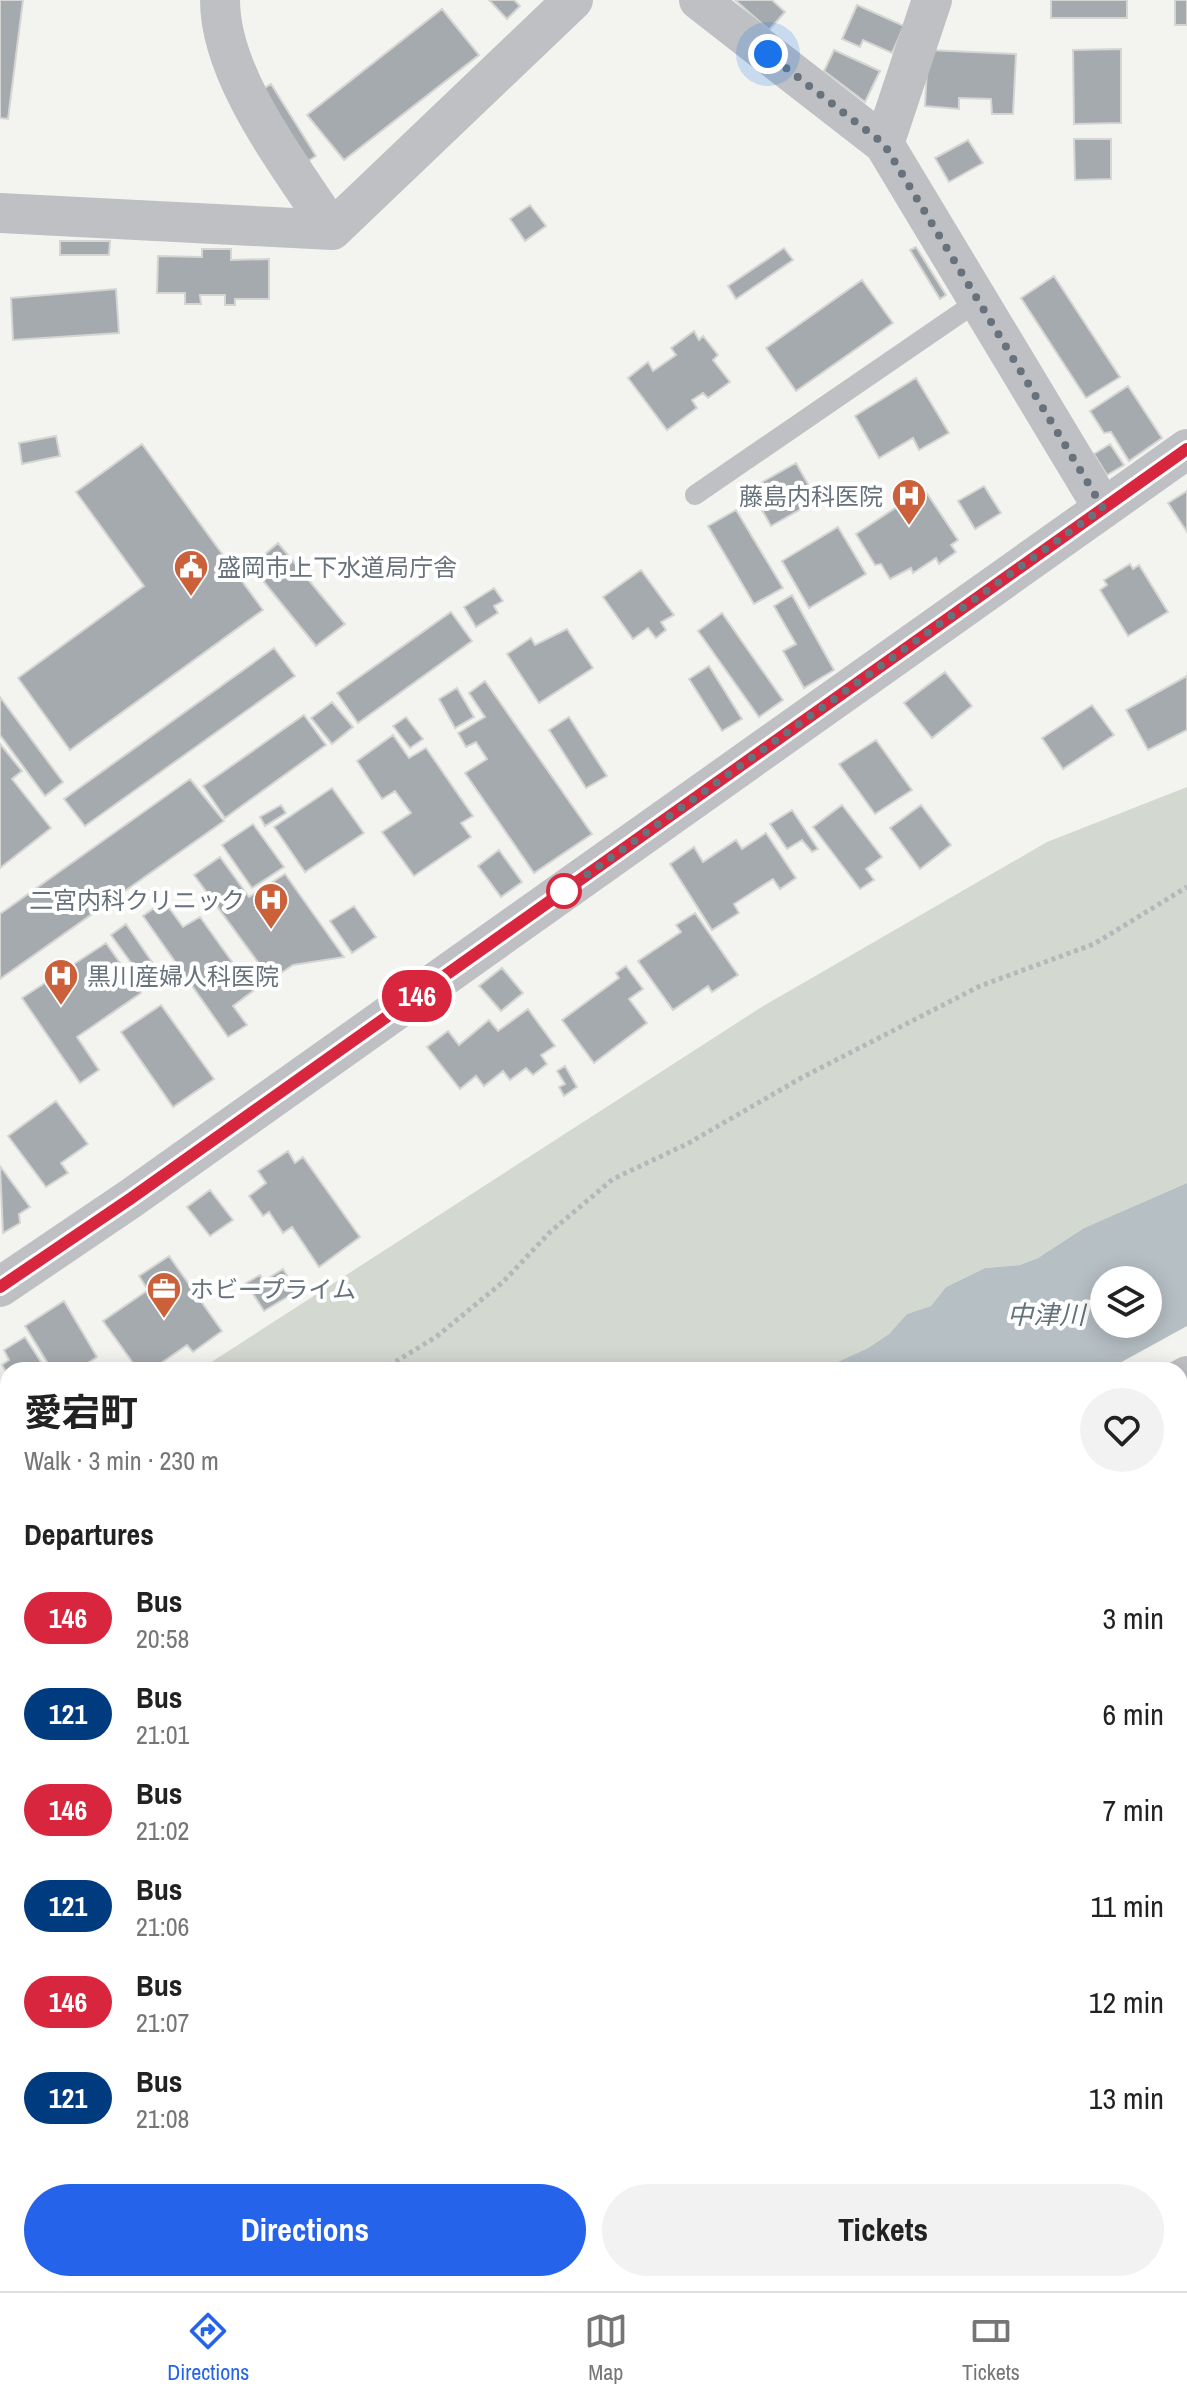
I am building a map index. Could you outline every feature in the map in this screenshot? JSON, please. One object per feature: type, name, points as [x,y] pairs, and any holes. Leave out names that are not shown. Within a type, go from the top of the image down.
[{"type":"street","points":[[220,0],[220,23],[241,80],[332,230]]},
{"type":"street","points":[[0,213],[332,230],[573,0]]},
{"type":"street","points":[[699,0],[884,144],[1103,508]]},
{"type":"street","points":[[884,144],[932,0]]},
{"type":"street","points":[[0,1287],[130,1199],[1187,449]]},
{"type":"lane","points":[[695,495],[978,301]]},
{"type":"path","points":[[395,1362],[436,1337],[503,1282],[550,1232],[613,1179],[687,1144],[801,1078],[980,986],[1094,944],[1187,887]]},
{"type":"shaded area","points":[[1187,787],[1187,1183],[1084,1228],[1038,1258],[1020,1265],[985,1268],[946,1287],[931,1306],[907,1314],[889,1334],[837,1362],[211,1362],[760,1008],[1047,842]]},
{"type":"water","name":"中津川","points":[[1187,1183],[1187,1326],[1122,1362],[837,1362],[889,1334],[907,1314],[931,1306],[946,1287],[985,1268],[1020,1265],[1038,1258],[1084,1228]]},
{"type":"building","points":[[0,0],[23,0],[8,119],[0,118]]},
{"type":"building","points":[[489,0],[514,0],[520,6],[507,19]]},
{"type":"building","points":[[735,0],[772,0],[785,12],[769,30]]},
{"type":"building","points":[[1051,0],[1127,0],[1127,18],[1051,18]]},
{"type":"building","points":[[1175,0],[1187,0],[1187,25],[1175,25]]},
{"type":"building","points":[[857,5],[904,26],[892,53],[863,40],[860,47],[842,39]]},
{"type":"building","points":[[442,9],[479,55],[344,160],[307,115]]},
{"type":"building","points":[[1121,49],[1121,123],[1074,124],[1073,50]]},
{"type":"building","points":[[834,50],[880,71],[865,102],[824,71]]},
{"type":"building","points":[[928,50],[1016,54],[1013,114],[992,114],[991,99],[959,98],[959,109],[925,106]]},
{"type":"building","points":[[271,84],[316,156],[305,163],[260,91]]},
{"type":"building","points":[[1074,139],[1111,139],[1111,179],[1075,180]]},
{"type":"building","points":[[968,140],[983,163],[949,182],[935,158]]},
{"type":"building","points":[[530,205],[546,226],[525,241],[510,219]]},
{"type":"building","points":[[60,241],[110,241],[109,255],[60,255]]},
{"type":"building","points":[[916,247],[946,295],[940,299],[910,250]]},
{"type":"building","points":[[784,248],[793,260],[736,299],[728,286]]},
{"type":"building","points":[[202,249],[231,249],[231,260],[269,259],[269,299],[235,299],[235,305],[225,305],[225,295],[200,295],[201,304],[185,304],[185,293],[157,293],[158,256],[202,257]]},
{"type":"building","points":[[1054,276],[1120,377],[1086,398],[1021,298]]},
{"type":"building","points":[[862,280],[893,323],[796,391],[766,348]]},
{"type":"building","points":[[116,289],[119,333],[13,340],[11,298]]},
{"type":"building","points":[[694,331],[699,340],[703,336],[718,355],[713,360],[730,382],[708,398],[703,393],[692,400],[697,408],[667,430],[628,378],[648,362],[653,371],[676,355],[671,348]]},
{"type":"building","points":[[916,378],[949,433],[919,450],[913,438],[879,458],[855,416]]},
{"type":"building","points":[[1128,386],[1162,438],[1129,461],[1111,432],[1104,433],[1090,411]]},
{"type":"building","points":[[56,436],[60,456],[22,464],[19,443]]},
{"type":"building","name":"盛岡市上下水道局庁舎","points":[[142,444],[263,610],[70,750],[18,678],[144,586],[76,492]]},
{"type":"building","points":[[1110,444],[1124,465],[1107,475],[1094,454]]},
{"type":"building","points":[[796,463],[817,500],[771,526],[750,489]]},
{"type":"building","points":[[984,486],[1001,513],[975,529],[958,501]]},
{"type":"building","points":[[924,489],[958,540],[951,545],[956,552],[939,564],[936,558],[913,573],[911,568],[890,579],[881,564],[875,565],[856,534]]},
{"type":"building","points":[[1187,491],[1187,532],[1168,503]]},
{"type":"building","points":[[736,510],[783,588],[754,604],[708,526]]},
{"type":"building","points":[[838,527],[866,574],[809,608],[782,561]]},
{"type":"building","points":[[278,543],[345,624],[316,646],[251,566]]},
{"type":"building","points":[[1130,564],[1133,569],[1139,565],[1168,612],[1128,636],[1100,590],[1107,585],[1104,580]]},
{"type":"building","points":[[641,570],[674,615],[661,622],[666,630],[656,638],[648,628],[633,639],[603,597]]},
{"type":"building","points":[[494,588],[503,601],[494,606],[498,613],[476,627],[464,607]]},
{"type":"building","points":[[792,595],[834,670],[804,688],[783,651],[796,644],[774,606]]},
{"type":"building","points":[[451,612],[472,641],[358,723],[337,693]]},
{"type":"building","points":[[722,613],[783,700],[759,717],[698,631]]},
{"type":"building","points":[[567,629],[593,668],[539,703],[507,654],[531,638],[535,645]]},
{"type":"building","points":[[274,648],[295,676],[85,826],[64,799]]},
{"type":"building","points":[[709,666],[742,719],[722,731],[689,679]]},
{"type":"building","points":[[945,672],[972,706],[932,738],[904,703]]},
{"type":"building","points":[[1187,676],[1187,730],[1148,750],[1126,710]]},
{"type":"building","points":[[485,681],[592,834],[534,873],[465,773],[487,759],[476,742],[466,747],[458,733],[485,717],[469,693]]},
{"type":"building","points":[[457,688],[474,717],[455,728],[439,699]]},
{"type":"building","points":[[0,697],[63,782],[45,796],[0,735]]},
{"type":"building","points":[[332,702],[353,727],[332,744],[311,718]]},
{"type":"building","points":[[1092,705],[1114,735],[1063,769],[1042,738]]},
{"type":"building","points":[[304,715],[326,745],[225,818],[203,786]]},
{"type":"building","points":[[406,717],[423,739],[410,748],[393,726]]},
{"type":"building","points":[[569,717],[607,776],[586,788],[549,730]]},
{"type":"building","points":[[393,735],[409,758],[426,748],[473,816],[461,823],[471,837],[414,876],[382,832],[411,813],[395,791],[382,799],[357,761]]},
{"type":"building","points":[[876,740],[912,790],[875,814],[839,764]]},
{"type":"building","points":[[0,744],[22,771],[12,779],[51,828],[0,868]]},
{"type":"building","points":[[190,779],[224,821],[0,979],[0,914]]},
{"type":"building","points":[[332,788],[364,833],[305,872],[274,827]]},
{"type":"building","points":[[281,805],[286,813],[265,826],[260,817]]},
{"type":"building","points":[[842,805],[882,857],[866,869],[874,880],[860,889],[813,827]]},
{"type":"building","points":[[921,805],[951,845],[920,869],[890,828]]},
{"type":"building","points":[[792,810],[818,849],[812,852],[802,840],[787,849],[770,824]]},
{"type":"building","points":[[253,824],[284,867],[252,888],[222,845]]},
{"type":"building","points":[[766,833],[796,878],[780,889],[773,879],[734,904],[739,913],[712,930],[670,864],[694,847],[703,862],[736,840],[742,849]]},
{"type":"building","points":[[499,850],[522,882],[501,897],[478,866]]},
{"type":"building","points":[[220,857],[249,897],[285,874],[344,957],[293,965],[271,980],[194,875]]},
{"type":"building","points":[[164,901],[183,927],[200,917],[253,991],[233,1006],[247,1025],[228,1037],[143,916]]},
{"type":"building","points":[[354,906],[376,937],[352,953],[330,921]]},
{"type":"building","points":[[695,913],[738,975],[712,992],[708,986],[673,1010],[638,961],[681,932],[676,925]]},
{"type":"building","points":[[126,924],[152,962],[137,971],[111,935]]},
{"type":"building","points":[[106,943],[141,993],[77,1037],[99,1070],[80,1083],[22,998]]},
{"type":"building","points":[[626,966],[643,989],[629,999],[647,1023],[594,1063],[562,1020],[619,978],[616,973]]},
{"type":"building","points":[[502,968],[523,993],[501,1011],[479,986]]},
{"type":"building","points":[[161,1005],[214,1079],[173,1107],[121,1032]]},
{"type":"building","points":[[528,1009],[555,1046],[541,1055],[547,1064],[533,1075],[526,1068],[510,1080],[503,1071],[484,1086],[476,1076],[460,1089],[427,1047],[448,1031],[459,1045],[489,1020],[498,1031]]},
{"type":"building","points":[[565,1066],[577,1087],[564,1096],[559,1087],[565,1084],[557,1071]]},
{"type":"building","points":[[56,1101],[88,1144],[61,1163],[68,1173],[46,1187],[8,1136]]},
{"type":"building","points":[[288,1151],[295,1163],[303,1157],[360,1237],[319,1267],[292,1227],[283,1233],[269,1212],[263,1216],[249,1196],[266,1183],[258,1171]]},
{"type":"building","points":[[0,1166],[30,1207],[19,1214],[20,1223],[3,1233]]},
{"type":"building","points":[[210,1190],[233,1220],[210,1236],[187,1207]]},
{"type":"building","points":[[169,1256],[222,1331],[193,1352],[187,1345],[163,1362],[132,1362],[103,1321],[148,1290],[139,1276]]},
{"type":"building","points":[[283,1269],[297,1291],[264,1311],[246,1283],[260,1275],[264,1281]]},
{"type":"building","points":[[64,1301],[97,1357],[90,1362],[47,1362],[25,1326]]},
{"type":"building","points":[[25,1337],[41,1362],[6,1362],[9,1360],[4,1350]]},
{"type":"bus line","name":"146","points":[[0,1287],[130,1199],[1187,449]]},
{"type":"place","name":"藤島内科医院","points":[[909,527]]},
{"type":"place","name":"盛岡市上下水道局庁舎","points":[[191,598]]},
{"type":"place","name":"二宮内科クリニック","points":[[271,931]]},
{"type":"place","name":"黒川産婦人科医院","points":[[61,1007]]},
{"type":"place","name":"ホビープライム","points":[[164,1320]]},
{"type":"route","points":[[564,891],[1103,508],[884,144],[768,54]]}]
